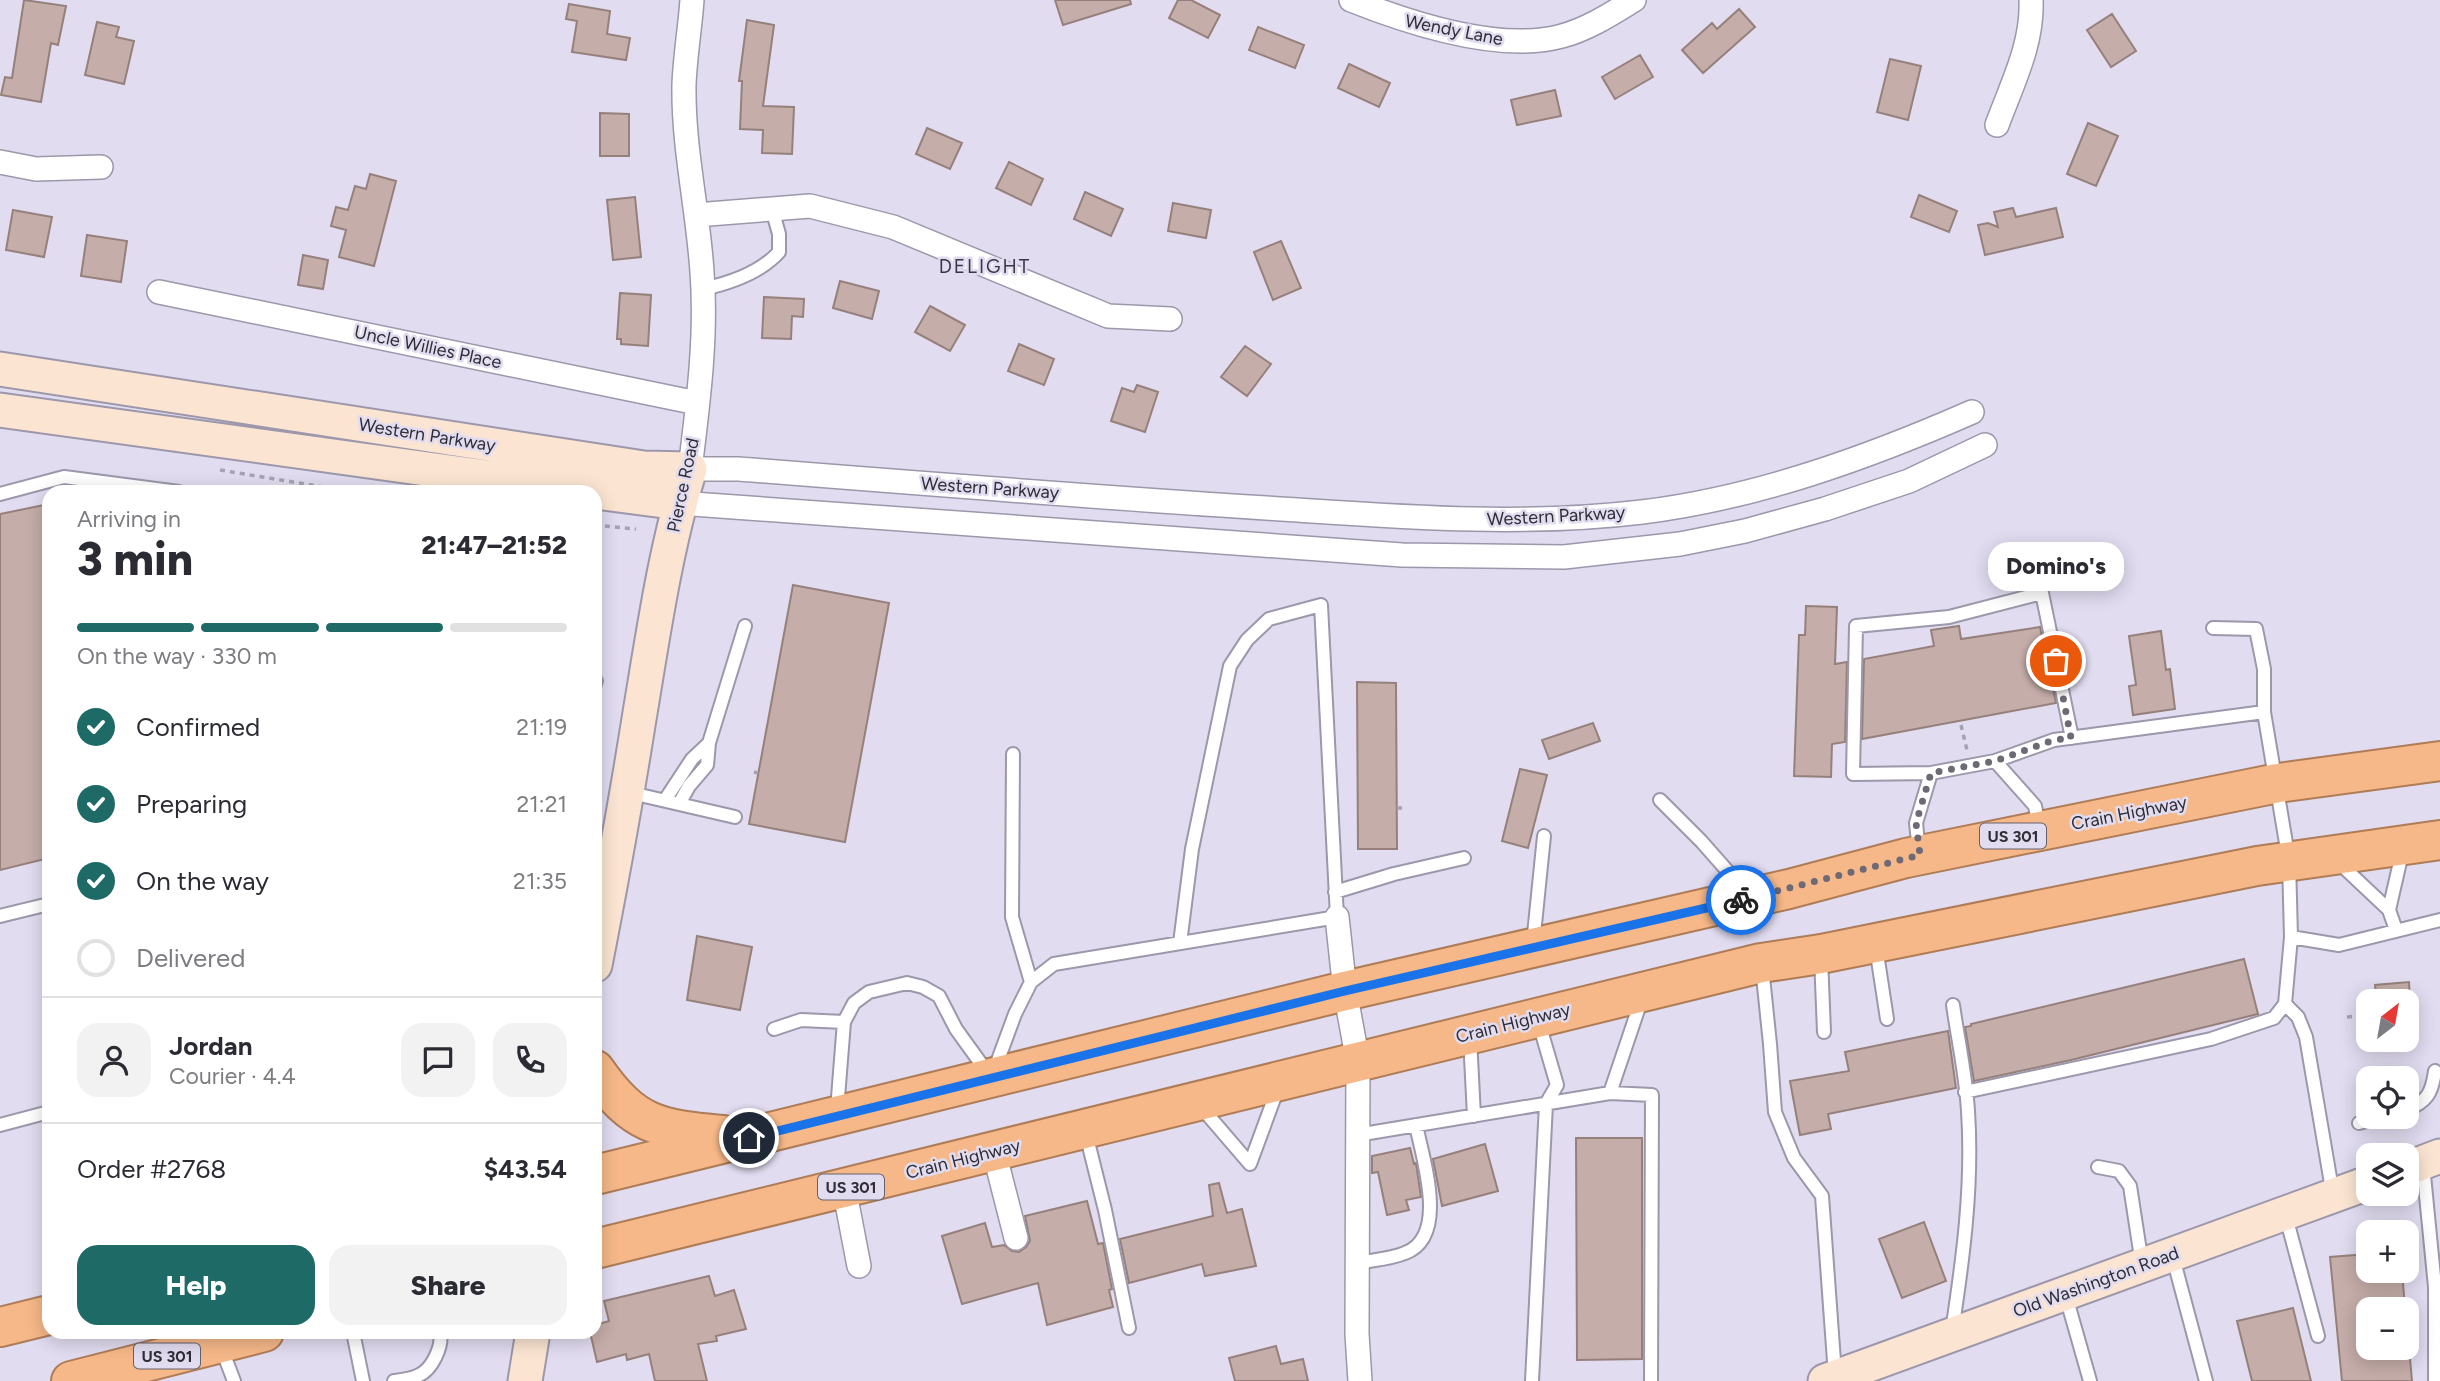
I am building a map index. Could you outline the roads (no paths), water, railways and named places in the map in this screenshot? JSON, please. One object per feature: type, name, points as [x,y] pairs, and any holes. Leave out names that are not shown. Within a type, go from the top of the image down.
[{"type":"highway","name":"Crain Highway","points":[[602,1173],[1345,991],[1920,855],[2278,783],[2440,761]]},
{"type":"highway","name":"Crain Highway","points":[[602,1247],[1761,963],[1821,954],[2257,866],[2422,842]]},
{"type":"highway","points":[[602,1079],[618,1100],[637,1116],[682,1131],[749,1138]]},
{"type":"highway","name":"US 301","points":[[71,1381],[144,1367],[235,1339]]},
{"type":"main road","name":"Western Parkway","points":[[0,369],[644,468],[690,469]]},
{"type":"main road","name":"Western Parkway","points":[[0,410],[543,485]]},
{"type":"main road","name":"Pierce Road","points":[[602,917],[609,869],[627,792],[656,617],[679,503],[690,469]]},
{"type":"main road","name":"Western Parkway","points":[[602,493],[679,503]]},
{"type":"main road","name":"Old Washington Road","points":[[1849,1376],[1951,1335],[2356,1186]]},
{"type":"main road","points":[[525,1381],[532,1339]]},
{"type":"street","name":"Pierce Road","points":[[690,469],[704,313],[684,85],[692,0]]},
{"type":"street","name":"Wendy Lane","points":[[1352,0],[1396,18],[1470,36],[1521,42],[1561,37],[1601,21],[1634,0]]},
{"type":"street","points":[[1997,125],[2028,43],[2032,0]]},
{"type":"street","points":[[0,162],[36,169],[101,167]]},
{"type":"street","points":[[696,215],[810,206],[892,227],[1108,316],[1170,319]]},
{"type":"street","name":"Uncle Willies Place","points":[[159,292],[697,403]]},
{"type":"street","name":"Western Parkway","points":[[690,469],[739,470],[1182,503],[1508,521],[1642,512],[1725,498],[1797,478],[1903,442],[1972,412]]},
{"type":"street","name":"Western Parkway","points":[[679,503],[1402,555],[1564,557],[1680,544],[1745,531],[1825,509],[1909,481],[1985,445]]},
{"type":"street","points":[[1337,917],[1345,991],[1358,1062],[1357,1263],[1360,1381]]},
{"type":"street","points":[[994,1152],[1016,1238]]},
{"type":"street","points":[[844,1188],[859,1266]]},
{"type":"lane","points":[[703,289],[730,283],[768,264],[779,252],[779,234],[772,209]]},
{"type":"lane","points":[[0,494],[64,477],[125,485]]},
{"type":"lane","points":[[2071,738],[2042,593],[1949,617],[1856,626],[1853,774],[1931,773],[1995,761],[2054,740],[2071,738],[2264,712]]},
{"type":"lane","points":[[991,1078],[1015,1014],[1031,982],[1054,964],[1337,917],[1321,604],[1269,619],[1247,640],[1230,666],[1192,849],[1180,943]]},
{"type":"lane","points":[[679,804],[689,786],[707,765],[709,743],[745,626]]},
{"type":"lane","points":[[1965,1091],[2211,1039],[2274,1018],[2285,1004],[2291,937],[2289,862],[2278,783],[2264,712],[2264,668],[2256,629],[2213,628]]},
{"type":"lane","points":[[665,800],[692,760],[709,743]]},
{"type":"lane","points":[[1013,754],[1012,917],[1031,982]]},
{"type":"lane","points":[[1995,761],[2035,806],[2040,831]]},
{"type":"lane","points":[[1920,855],[1916,823],[1931,773]]},
{"type":"lane","points":[[627,792],[735,817]]},
{"type":"lane","points":[[1660,800],[1751,897]]},
{"type":"lane","points":[[1533,948],[1544,836]]},
{"type":"lane","points":[[2389,910],[2422,842]]},
{"type":"lane","points":[[2332,856],[2389,910],[2396,930]]},
{"type":"lane","points":[[1335,892],[1394,874],[1464,858]]},
{"type":"lane","points":[[0,916],[42,906]]},
{"type":"lane","points":[[2291,937],[2339,945],[2440,920]]},
{"type":"lane","points":[[1875,943],[1886,1019]]},
{"type":"lane","points":[[1821,954],[1824,1032]]},
{"type":"lane","points":[[1761,963],[1775,1112],[1794,1158],[1822,1196],[1849,1376]]},
{"type":"lane","points":[[837,1116],[844,1022],[853,1003],[869,992],[907,983],[923,987],[939,996],[956,1029],[991,1078]]},
{"type":"lane","points":[[1610,1093],[1645,991]]},
{"type":"lane","points":[[2285,1004],[2298,1017],[2306,1037],[2333,1195]]},
{"type":"lane","points":[[1951,1335],[1960,1279],[1969,1176],[1968,1110],[1953,1005]]},
{"type":"lane","points":[[1532,1381],[1546,1104],[1557,1085],[1537,1017]]},
{"type":"lane","points":[[774,1029],[801,1020],[844,1022]]},
{"type":"lane","points":[[1470,1034],[1474,1116]]},
{"type":"lane","points":[[2419,1105],[2432,1090],[2435,1071]]},
{"type":"lane","points":[[1196,1102],[1250,1164],[1281,1081]]},
{"type":"lane","points":[[1357,1135],[1610,1093],[1652,1095],[1651,1381]]},
{"type":"lane","points":[[0,1125],[42,1114]]},
{"type":"lane","points":[[1357,1263],[1407,1253],[1427,1236],[1432,1213],[1416,1125]]},
{"type":"lane","points":[[1085,1129],[1129,1328]]},
{"type":"lane","points":[[2423,1163],[2435,1287],[2434,1381]]},
{"type":"lane","points":[[2098,1167],[2119,1171],[2130,1186],[2206,1381]]},
{"type":"lane","points":[[2285,1213],[2318,1336]]},
{"type":"lane","points":[[2065,1293],[2090,1381]]},
{"type":"lane","points":[[354,1339],[363,1381]]},
{"type":"lane","points":[[394,1381],[419,1376],[432,1364],[441,1339]]},
{"type":"lane","points":[[219,1343],[234,1381]]},
{"type":"place","name":"Domino's","points":[[2056,661]]},
{"type":"district","name":"DELIGHT","points":[[985,266]]}]
